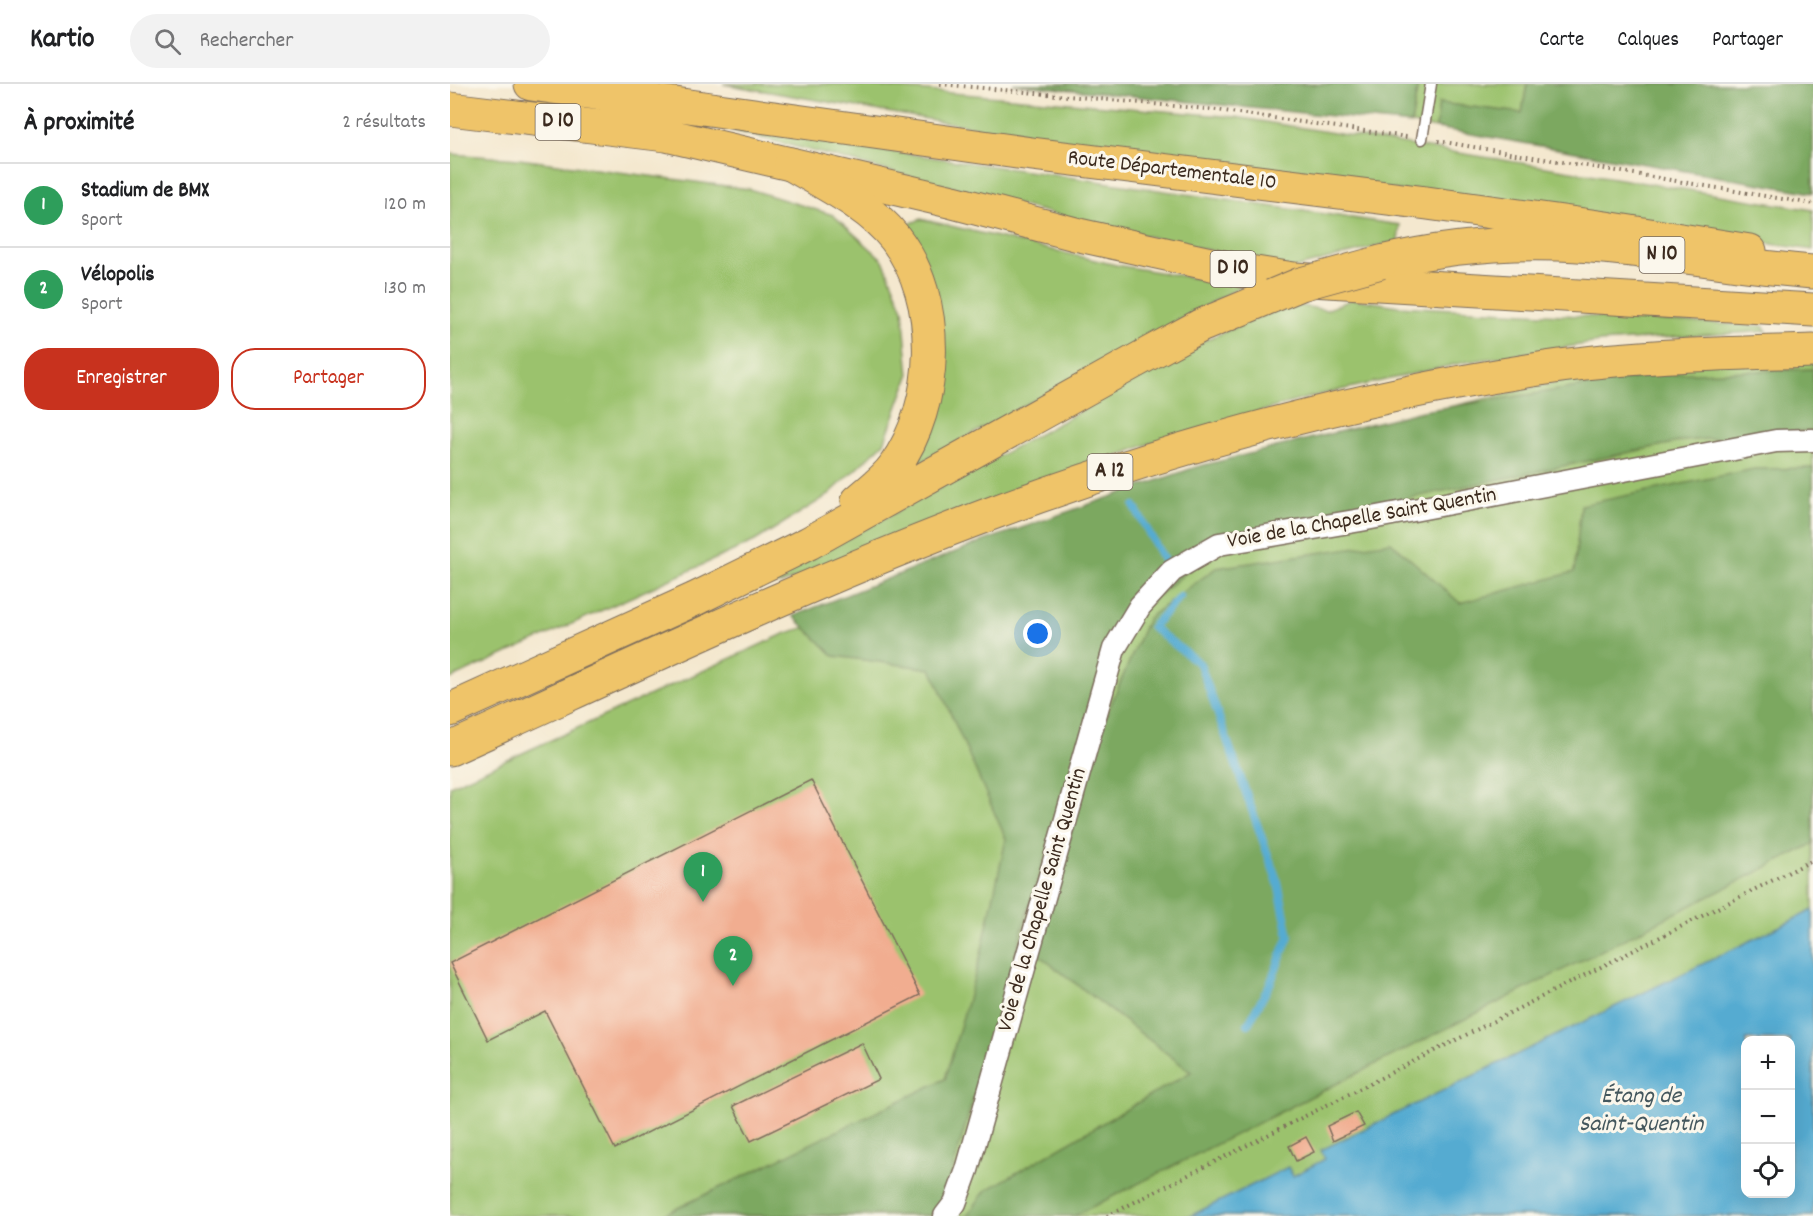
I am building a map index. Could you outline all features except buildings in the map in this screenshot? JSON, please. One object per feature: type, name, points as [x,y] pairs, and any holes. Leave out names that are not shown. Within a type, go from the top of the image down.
[{"type":"main road","name":"Route Départementale 10","points":[[531,84],[648,92],[1032,154],[1427,203],[1606,228],[1731,247],[1813,264]]},
{"type":"main road","name":"D 10","points":[[450,109],[666,135],[953,202],[1079,235],[1243,271],[1294,279],[1813,310]]},
{"type":"main road","name":"D 10","points":[[450,132],[522,135],[587,143],[666,135]]},
{"type":"main road","points":[[450,710],[695,599],[809,543],[885,477],[909,444],[918,425],[925,397],[929,339],[918,282],[895,238],[876,220],[852,201],[791,164]]},
{"type":"main road","name":"N 10","points":[[809,543],[1200,326],[1301,284],[1381,262],[1416,253],[1462,247],[1559,244],[1778,270],[1813,272]]},
{"type":"main road","name":"A 12","points":[[450,749],[855,568],[1006,508],[1175,452],[1355,404],[1525,371],[1634,358],[1813,351]]},
{"type":"street","name":"Voie de la Chapelle Saint Quentin","points":[[945,1216],[955,1203],[967,1170],[1114,649],[1140,606],[1172,571],[1219,544],[1361,520],[1776,441],[1813,440]]},
{"type":"lane","points":[[1422,139],[1431,84]]},
{"type":"path","points":[[940,84],[1217,110],[1422,139],[1813,204]]},
{"type":"path","points":[[1107,1216],[1813,860]]},
{"type":"green space","points":[[723,84],[844,84],[1235,117],[1813,210],[1813,250],[1073,144]]},
{"type":"green space","points":[[1013,84],[1418,84],[1411,124]]},
{"type":"green space","points":[[1418,84],[1527,84],[1522,113],[1439,103],[1436,128],[1411,124]]},
{"type":"green space","points":[[1527,84],[1813,84],[1813,193],[1436,128],[1439,103],[1522,113]]},
{"type":"green space","points":[[716,126],[1400,225],[1398,241],[1291,269],[1081,221]]},
{"type":"green space","points":[[450,154],[519,159],[749,189],[833,215],[883,260],[903,309],[909,376],[884,443],[827,496],[755,541],[450,679]]},
{"type":"green space","points":[[921,219],[1116,265],[1242,286],[903,472],[927,430],[906,225]]},
{"type":"green space","points":[[1353,299],[1398,306],[1763,326],[1767,331],[1600,342],[1466,362],[1314,396],[1151,443],[781,584],[760,586],[1063,421],[1203,341],[1290,304],[1326,310]]},
{"type":"green space","points":[[1813,339],[1813,1216],[450,1216],[450,786],[784,634],[989,570],[1368,426],[1708,347]]},
{"type":"green space","points":[[1813,369],[1813,430],[1684,441],[1232,535],[1116,630],[1028,910],[945,1196],[931,1215],[661,1216],[945,1079],[981,954],[1006,839],[931,669],[834,656],[793,616],[978,543],[1196,467],[1422,411],[1662,374]]},
{"type":"green space","points":[[1813,468],[1813,844],[1074,1216],[967,1216],[985,1191],[1191,1072],[1036,953],[1102,725],[1148,618],[1216,568],[1391,542],[1460,603],[1574,572],[1581,505],[1754,469]]},
{"type":"water","name":"Étang de Saint-Quentin","points":[[1813,910],[1813,1216],[1190,1216],[1288,1167],[1293,1176],[1325,1159],[1321,1150]]},
{"type":"waterway","points":[[1134,506],[1165,562]]},
{"type":"waterway","points":[[1180,597],[1152,627],[1200,664],[1278,883],[1289,936],[1270,984],[1248,1024]]},
{"type":"place","name":"Stadium de BMX","points":[[703,902]]},
{"type":"place","name":"Vélopolis","points":[[733,986]]}]
